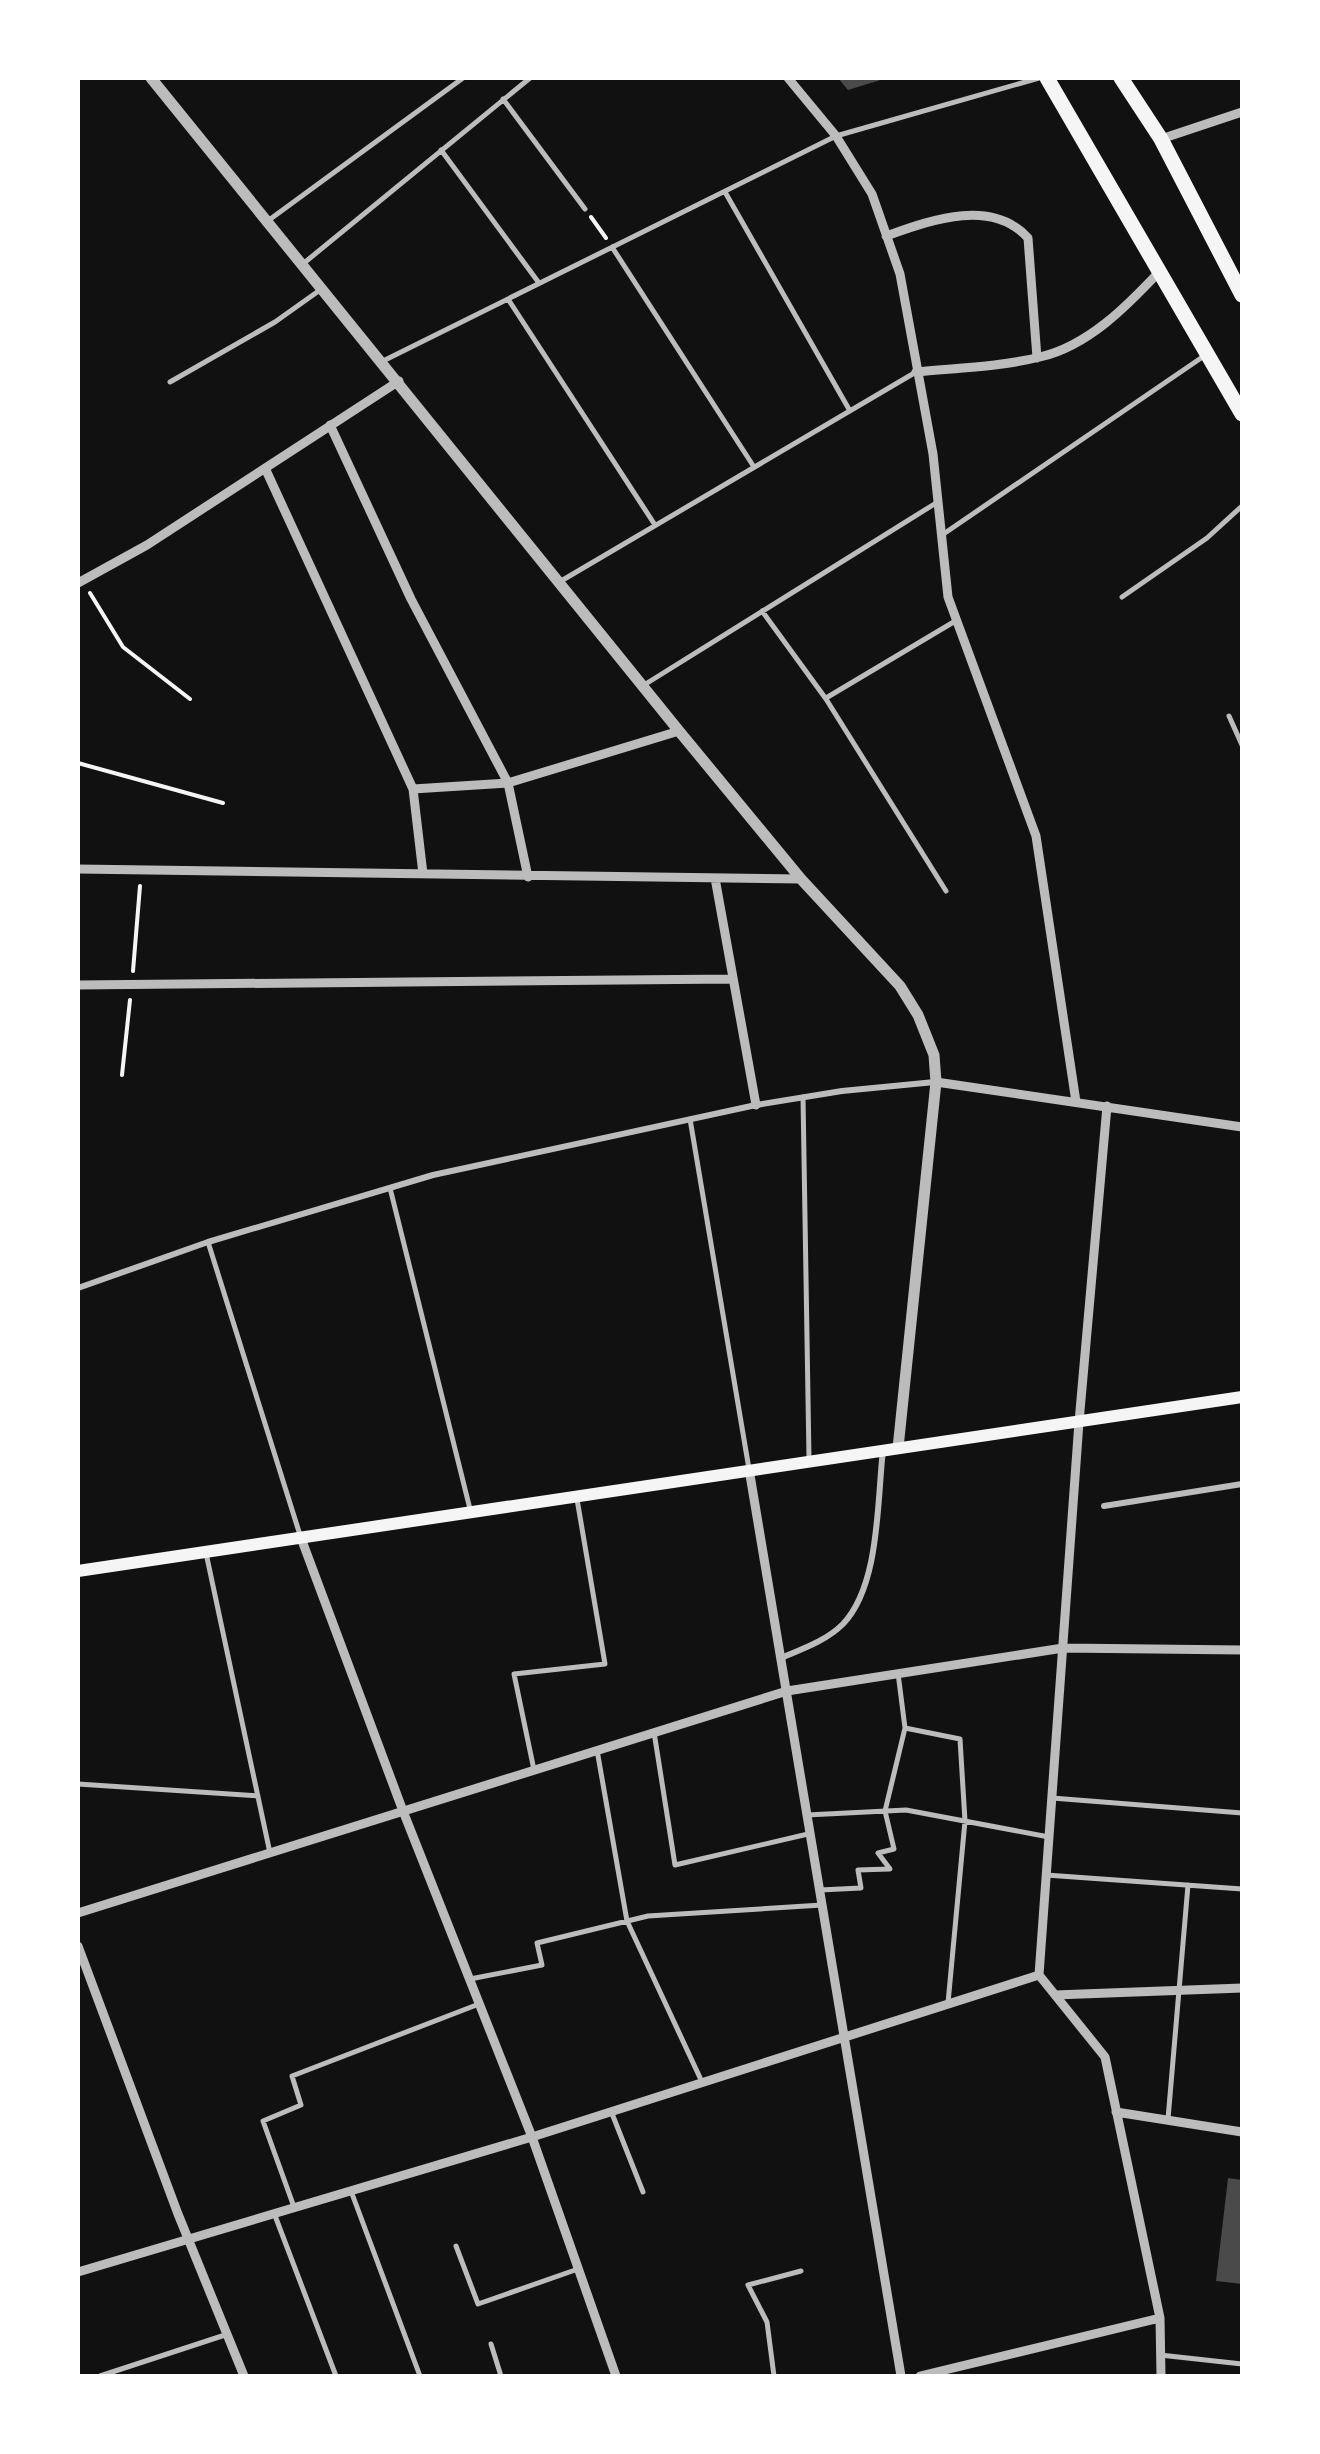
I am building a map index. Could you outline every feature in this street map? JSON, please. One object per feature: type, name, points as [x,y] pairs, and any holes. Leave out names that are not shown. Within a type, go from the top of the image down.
[{"type":"highway","points":[[1047,78],[1242,414]]},
{"type":"highway","points":[[1122,78],[1238,277],[1242,296]]},
{"type":"highway","points":[[1228,392],[1242,426]]},
{"type":"main road","points":[[78,1571],[1242,1398]]},
{"type":"street","points":[[151,78],[801,879],[900,986],[918,1016],[934,1055],[936,1082],[898,1448]]},
{"type":"street","points":[[788,78],[836,136],[872,194],[900,274],[933,454],[948,597],[1036,836],[1076,1102]]},
{"type":"street","points":[[1161,139],[1242,112]]},
{"type":"street","points":[[886,236],[955,216],[981,216],[1018,226],[1028,238],[1037,358]]},
{"type":"street","points":[[916,372],[1037,358],[1088,335],[1128,305],[1159,272]]},
{"type":"street","points":[[80,581],[147,545],[399,381]]},
{"type":"street","points":[[330,425],[410,600],[508,783],[528,876]]},
{"type":"street","points":[[265,468],[413,789],[423,874]]},
{"type":"street","points":[[413,789],[508,783],[679,731]]},
{"type":"street","points":[[78,869],[801,879]]},
{"type":"street","points":[[715,878],[756,1105]]},
{"type":"street","points":[[78,985],[734,979]]},
{"type":"street","points":[[78,1288],[208,1242],[432,1176],[803,1097],[936,1082],[1242,1127]]},
{"type":"street","points":[[1107,1106],[1079,1422],[1039,1975],[1104,2058],[1160,2318],[1161,2376]]},
{"type":"street","points":[[781,1658],[819,1642],[843,1624],[858,1600],[870,1569],[883,1450]]},
{"type":"street","points":[[749,1469],[901,2376]]},
{"type":"street","points":[[1104,1506],[1242,1484]]},
{"type":"street","points":[[301,1538],[403,1811],[532,2137],[616,2376]]},
{"type":"street","points":[[78,1914],[786,1691],[1063,1648],[1242,1650]]},
{"type":"street","points":[[78,1946],[244,2376]]},
{"type":"street","points":[[78,2272],[532,2137],[1039,1975]]},
{"type":"street","points":[[1055,1995],[1242,1988]]},
{"type":"street","points":[[1116,2112],[1242,2132]]},
{"type":"street","points":[[920,2376],[1160,2318]]},
{"type":"lane","points":[[269,220],[463,78]]},
{"type":"lane","points":[[304,263],[530,78]]},
{"type":"lane","points":[[383,361],[836,136],[1039,78]]},
{"type":"lane","points":[[503,100],[585,210]]},
{"type":"lane","points":[[441,150],[539,283]]},
{"type":"lane","points":[[725,191],[850,411]]},
{"type":"lane","points":[[612,246],[754,467]]},
{"type":"lane","points":[[170,382],[275,322],[324,287]]},
{"type":"lane","points":[[508,298],[656,525]]},
{"type":"lane","points":[[942,535],[1206,354]]},
{"type":"lane","points":[[560,582],[916,372]]},
{"type":"lane","points":[[643,686],[938,502]]},
{"type":"lane","points":[[1122,597],[1207,538],[1242,506]]},
{"type":"lane","points":[[762,611],[826,699],[946,891]]},
{"type":"lane","points":[[826,699],[956,620]]},
{"type":"lane","points":[[1229,716],[1242,745]]},
{"type":"lane","points":[[803,1097],[810,1461]]},
{"type":"lane","points":[[690,1119],[749,1469]]},
{"type":"lane","points":[[390,1188],[471,1512]]},
{"type":"lane","points":[[208,1242],[301,1538]]},
{"type":"lane","points":[[534,1770],[514,1674],[605,1664],[576,1496]]},
{"type":"lane","points":[[206,1552],[270,1853]]},
{"type":"lane","points":[[820,1890],[861,1888],[858,1870],[890,1869],[878,1853],[894,1849],[885,1811],[905,1728],[898,1674]]},
{"type":"lane","points":[[905,1728],[960,1739],[965,1821],[948,2003]]},
{"type":"lane","points":[[654,1732],[674,1865],[810,1833]]},
{"type":"lane","points":[[597,1750],[627,1921],[702,2082]]},
{"type":"lane","points":[[78,1784],[258,1796]]},
{"type":"lane","points":[[1052,1798],[1242,1813]]},
{"type":"lane","points":[[807,1815],[906,1810],[1049,1837]]},
{"type":"lane","points":[[1046,1875],[1242,1889]]},
{"type":"lane","points":[[1168,2119],[1188,1885]]},
{"type":"lane","points":[[470,1979],[542,1965],[537,1943],[648,1916],[822,1905]]},
{"type":"lane","points":[[294,2208],[263,2121],[301,2106],[292,2076],[479,2004]]},
{"type":"lane","points":[[611,2111],[643,2192]]},
{"type":"lane","points":[[351,2191],[420,2376]]},
{"type":"lane","points":[[274,2213],[336,2376]]},
{"type":"lane","points":[[456,2246],[478,2304],[578,2269]]},
{"type":"lane","points":[[774,2376],[767,2322],[748,2285],[800,2271]]},
{"type":"lane","points":[[100,2376],[226,2334]]},
{"type":"lane","points":[[490,2344],[501,2376]]},
{"type":"lane","points":[[1160,2355],[1242,2364]]},
{"type":"path","points":[[585,210],[612,246]]},
{"type":"path","points":[[80,581],[123,647],[190,699]]},
{"type":"path","points":[[78,763],[223,803]]},
{"type":"building","points":[[838,78],[887,78],[848,90]]},
{"type":"building","points":[[1228,2178],[1242,2180],[1242,2284],[1216,2281]]}]
